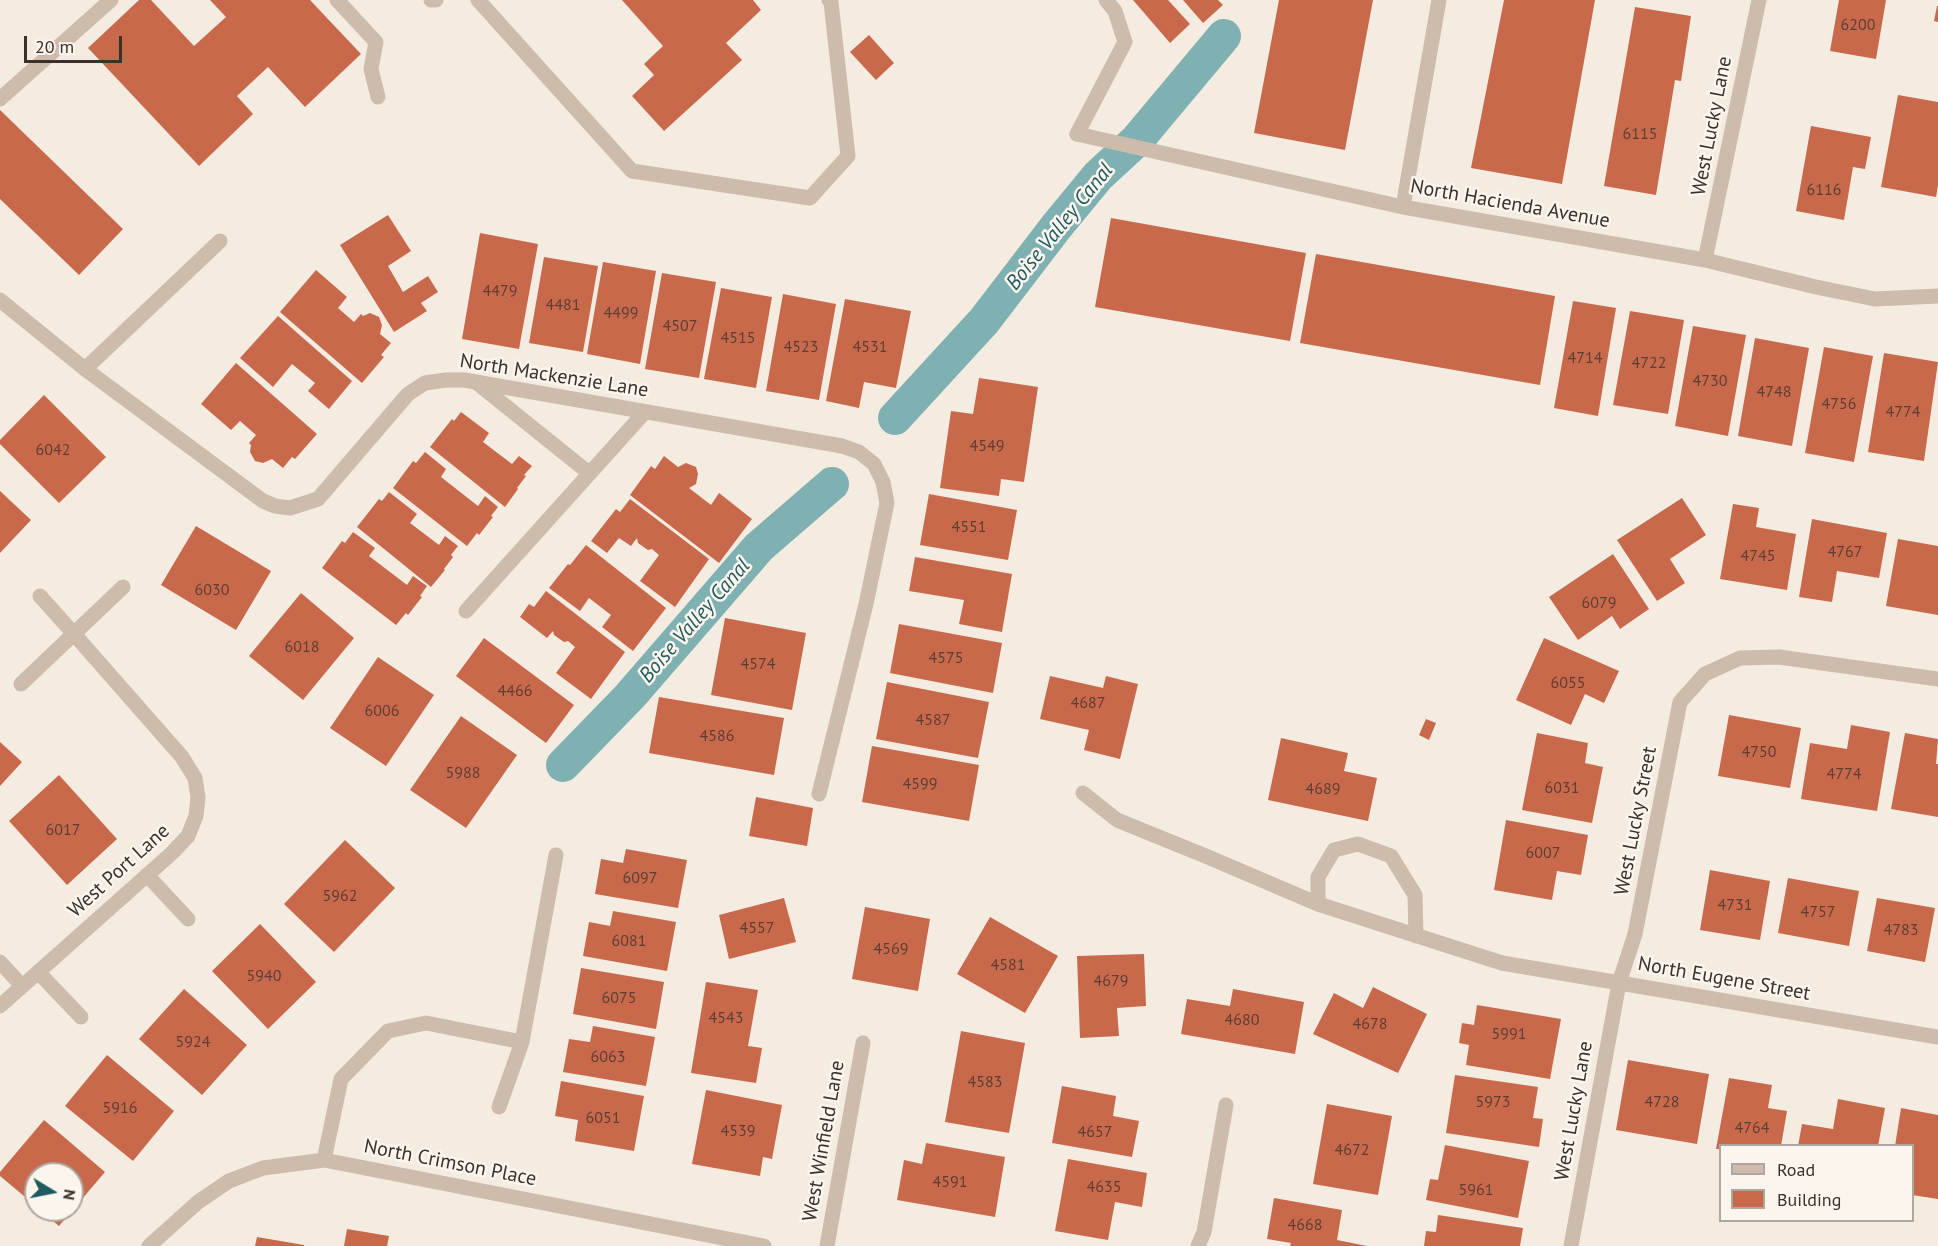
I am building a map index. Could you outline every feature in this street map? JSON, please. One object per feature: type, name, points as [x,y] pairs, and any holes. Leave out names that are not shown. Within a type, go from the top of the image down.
[{"type":"street","points":[[0,99],[111,0]]},
{"type":"street","points":[[337,0],[376,42],[371,69],[378,97]]},
{"type":"street","points":[[478,0],[632,171],[810,198],[848,156],[829,0]]},
{"type":"street","name":"North Hacienda Avenue","points":[[1106,0],[1115,11],[1125,42],[1077,134],[1403,207],[1705,260],[1816,287],[1875,298],[1938,296]]},
{"type":"street","points":[[1403,207],[1439,0]]},
{"type":"street","name":"West Lucky Lane","points":[[1705,260],[1759,0]]},
{"type":"street","points":[[85,369],[220,241]]},
{"type":"street","name":"North Mackenzie Lane","points":[[0,300],[85,369],[263,501],[290,508],[318,499],[408,394],[425,383],[446,380],[477,383],[842,446],[859,452],[874,464],[884,482],[887,503],[866,604],[819,794]]},
{"type":"street","points":[[477,383],[589,473]]},
{"type":"street","points":[[466,611],[644,413]]},
{"type":"street","points":[[21,684],[123,587]]},
{"type":"street","name":"West Port Lane","points":[[0,1006],[188,836],[196,816],[198,798],[195,778],[182,757],[40,596]]},
{"type":"street","name":"West Lucky Street","points":[[1619,983],[1635,934],[1680,702],[1705,674],[1740,658],[1779,657],[1938,679]]},
{"type":"street","name":"North Eugene Street","points":[[1083,793],[1117,820],[1208,856],[1318,904],[1502,963],[1938,1037]]},
{"type":"street","points":[[1318,904],[1318,877],[1334,850],[1358,844],[1391,856],[1403,875],[1415,895],[1416,936]]},
{"type":"street","points":[[499,1107],[522,1042],[556,855]]},
{"type":"street","points":[[147,875],[188,919]]},
{"type":"street","points":[[0,962],[22,986]]},
{"type":"street","points":[[38,972],[81,1017]]},
{"type":"street","name":"West Lucky Lane","points":[[1571,1246],[1619,983]]},
{"type":"street","points":[[324,1160],[341,1079],[388,1031],[426,1023],[522,1042]]},
{"type":"street","name":"West Winfield Lane","points":[[827,1246],[863,1043]]},
{"type":"street","points":[[1198,1246],[1204,1232],[1226,1105]]},
{"type":"street","name":"North Crimson Place","points":[[149,1246],[198,1202],[229,1181],[263,1168],[324,1160],[764,1246]]},
{"type":"building","points":[[139,0],[151,0],[194,46],[226,17],[210,0],[310,0],[361,54],[305,107],[268,67],[237,96],[253,114],[199,166],[88,48]]},
{"type":"building","points":[[622,0],[753,0],[761,10],[726,43],[742,60],[664,131],[632,96],[654,75],[644,64],[663,46]]},
{"type":"building","points":[[1133,0],[1168,0],[1190,24],[1170,43]]},
{"type":"building","points":[[1183,0],[1218,0],[1223,5],[1203,23]]},
{"type":"building","points":[[1279,0],[1373,0],[1345,150],[1254,133]]},
{"type":"building","points":[[1504,0],[1595,0],[1562,184],[1471,168]]},
{"type":"building","points":[[1839,0],[1886,0],[1876,59],[1830,51]]},
{"type":"building","points":[[1938,6],[1938,22],[1934,21]]},
{"type":"building","points":[[1635,7],[1691,16],[1681,81],[1675,80],[1656,195],[1604,186]]},
{"type":"building","points":[[869,35],[894,63],[876,80],[850,52]]},
{"type":"building","points":[[1898,95],[1938,102],[1936,197],[1881,187]]},
{"type":"building","points":[[0,110],[123,229],[79,275],[0,199]]},
{"type":"building","points":[[1811,126],[1871,137],[1865,169],[1853,167],[1844,220],[1796,211]]},
{"type":"building","points":[[388,215],[411,251],[388,266],[403,292],[428,276],[438,292],[421,303],[427,311],[394,332],[340,245]]},
{"type":"building","points":[[1111,218],[1306,253],[1290,341],[1095,307]]},
{"type":"building","points":[[480,233],[538,244],[519,349],[462,339]]},
{"type":"building","points":[[1316,254],[1555,296],[1540,385],[1300,343]]},
{"type":"building","points":[[544,257],[598,266],[583,352],[529,343]]},
{"type":"building","points":[[603,262],[656,271],[640,364],[587,354]]},
{"type":"building","points":[[316,270],[347,297],[338,308],[354,322],[361,314],[363,316],[370,313],[379,317],[382,325],[380,334],[391,343],[381,355],[384,357],[362,383],[280,312]]},
{"type":"building","points":[[662,273],[716,282],[699,378],[645,369]]},
{"type":"building","points":[[721,288],[772,297],[756,388],[704,379]]},
{"type":"building","points":[[783,294],[836,304],[819,400],[766,391]]},
{"type":"building","points":[[845,299],[911,311],[896,388],[864,382],[859,408],[826,401]]},
{"type":"building","points":[[1573,301],[1616,308],[1598,416],[1554,408]]},
{"type":"building","points":[[1630,311],[1684,320],[1668,414],[1613,405]]},
{"type":"building","points":[[278,316],[352,381],[329,409],[308,391],[315,383],[292,364],[273,387],[240,358]]},
{"type":"building","points":[[1693,326],[1746,335],[1728,436],[1675,426]]},
{"type":"building","points":[[1755,338],[1809,348],[1792,446],[1738,436]]},
{"type":"building","points":[[1824,347],[1873,356],[1854,462],[1805,453]]},
{"type":"building","points":[[1884,353],[1938,362],[1924,461],[1868,452]]},
{"type":"building","points":[[236,363],[317,434],[295,459],[292,457],[283,468],[272,459],[263,463],[255,461],[250,452],[249,443],[256,435],[240,421],[231,430],[201,404]]},
{"type":"building","points":[[979,378],[1038,387],[1024,482],[1001,479],[999,496],[940,488],[951,411],[973,414]]},
{"type":"building","points":[[44,395],[106,457],[59,503],[0,444],[0,440]]},
{"type":"building","points":[[461,412],[489,433],[483,442],[512,464],[519,456],[532,466],[505,507],[430,447],[452,419],[454,421]]},
{"type":"building","points":[[425,452],[446,469],[441,477],[478,506],[485,496],[498,507],[479,535],[477,533],[467,546],[393,488],[413,461],[416,463]]},
{"type":"building","points":[[664,456],[678,467],[686,463],[696,467],[698,474],[696,484],[689,488],[711,505],[719,493],[752,519],[719,563],[630,495],[651,466],[655,469]]},
{"type":"building","points":[[0,491],[31,520],[0,553]]},
{"type":"building","points":[[389,492],[417,514],[410,523],[439,545],[445,536],[458,546],[451,555],[453,557],[445,570],[431,587],[357,527],[379,499],[382,501]]},
{"type":"building","points":[[929,494],[1017,510],[1008,560],[920,545]]},
{"type":"building","points":[[1682,498],[1706,535],[1670,559],[1685,583],[1657,601],[1617,540]]},
{"type":"building","points":[[630,499],[709,559],[675,607],[640,581],[659,555],[652,549],[648,550],[638,543],[637,538],[631,546],[619,538],[607,553],[591,541],[616,509],[620,512]]},
{"type":"building","points":[[1733,504],[1759,508],[1756,527],[1796,534],[1787,590],[1720,579]]},
{"type":"building","points":[[1812,519],[1887,533],[1879,578],[1837,571],[1832,602],[1799,597]]},
{"type":"building","points":[[196,526],[271,571],[236,630],[161,585]]},
{"type":"building","points":[[353,532],[375,548],[369,556],[407,585],[413,576],[427,586],[420,596],[422,597],[408,615],[406,613],[396,625],[322,568],[342,541],[345,543]]},
{"type":"building","points":[[1898,539],[1938,546],[1938,615],[1886,606]]},
{"type":"building","points":[[586,545],[666,608],[633,651],[602,627],[611,615],[589,598],[580,611],[549,588]]},
{"type":"building","points":[[1613,554],[1649,609],[1620,629],[1612,616],[1578,640],[1549,597]]},
{"type":"building","points":[[915,557],[1012,574],[1002,632],[959,624],[964,600],[909,591]]},
{"type":"building","points":[[546,591],[625,652],[591,699],[556,673],[575,647],[554,635],[553,631],[547,638],[520,617],[529,604],[534,607]]},
{"type":"building","points":[[301,593],[354,638],[303,700],[249,656]]},
{"type":"building","points":[[725,618],[806,633],[792,710],[711,695]]},
{"type":"building","points":[[899,624],[1002,643],[993,693],[890,673]]},
{"type":"building","points":[[484,638],[574,705],[546,743],[456,676]]},
{"type":"building","points":[[1544,638],[1619,671],[1604,703],[1585,694],[1571,725],[1516,700]]},
{"type":"building","points":[[378,657],[434,695],[386,766],[330,728]]},
{"type":"building","points":[[1050,676],[1103,688],[1106,676],[1138,684],[1120,759],[1084,750],[1089,730],[1040,719]]},
{"type":"building","points":[[887,682],[989,702],[978,758],[876,739]]},
{"type":"building","points":[[659,697],[784,718],[774,775],[649,753]]},
{"type":"building","points":[[1729,715],[1801,728],[1790,788],[1718,776]]},
{"type":"building","points":[[461,716],[517,755],[466,828],[410,790]]},
{"type":"building","points":[[1426,719],[1436,723],[1429,740],[1419,735]]},
{"type":"building","points":[[1851,725],[1890,732],[1877,811],[1801,799],[1810,743],[1847,749]]},
{"type":"building","points":[[1537,733],[1588,743],[1585,763],[1603,767],[1592,823],[1522,810]]},
{"type":"building","points":[[1905,733],[1938,739],[1936,764],[1938,764],[1938,817],[1891,809]]},
{"type":"building","points":[[1281,738],[1348,753],[1344,771],[1377,778],[1368,821],[1268,800]]},
{"type":"building","points":[[0,742],[22,762],[0,786]]},
{"type":"building","points":[[872,746],[979,765],[969,821],[862,802]]},
{"type":"building","points":[[59,775],[117,839],[67,885],[9,821]]},
{"type":"building","points":[[756,797],[813,808],[807,846],[749,836]]},
{"type":"building","points":[[1506,820],[1588,835],[1581,875],[1557,871],[1552,900],[1494,890]]},
{"type":"building","points":[[345,840],[395,888],[334,952],[284,904]]},
{"type":"building","points":[[626,849],[687,860],[678,908],[595,894],[601,859],[623,863]]},
{"type":"building","points":[[1710,870],[1770,881],[1760,940],[1700,930]]},
{"type":"building","points":[[1788,878],[1859,891],[1849,946],[1778,933]]},
{"type":"building","points":[[784,898],[796,942],[729,959],[719,915]]},
{"type":"building","points":[[1877,898],[1935,908],[1925,962],[1867,951]]},
{"type":"building","points":[[865,907],[930,919],[918,991],[852,979]]},
{"type":"building","points":[[613,911],[676,922],[667,971],[583,956],[589,922],[610,926]]},
{"type":"building","points":[[990,917],[1058,956],[1025,1013],[957,974]]},
{"type":"building","points":[[260,924],[316,982],[268,1029],[212,971]]},
{"type":"building","points":[[1144,954],[1146,1006],[1117,1008],[1119,1036],[1080,1038],[1077,956]]},
{"type":"building","points":[[581,968],[664,982],[656,1029],[573,1014]]},
{"type":"building","points":[[706,982],[758,990],[748,1046],[762,1048],[756,1083],[691,1073]]},
{"type":"building","points":[[1373,987],[1427,1014],[1398,1073],[1313,1034],[1334,993],[1363,1008]]},
{"type":"building","points":[[184,989],[247,1045],[202,1095],[139,1039]]},
{"type":"building","points":[[1233,989],[1304,1002],[1295,1054],[1181,1034],[1187,999],[1230,1006]]},
{"type":"building","points":[[1477,1005],[1561,1019],[1550,1079],[1466,1065],[1469,1045],[1459,1043],[1462,1023],[1474,1025]]},
{"type":"building","points":[[593,1026],[655,1037],[646,1086],[563,1072],[569,1039],[590,1042]]},
{"type":"building","points":[[961,1031],[1025,1043],[1009,1133],[945,1122]]},
{"type":"building","points":[[107,1055],[174,1111],[133,1161],[65,1106]]},
{"type":"building","points":[[1628,1060],[1709,1074],[1697,1144],[1616,1130]]},
{"type":"building","points":[[1455,1075],[1538,1087],[1533,1118],[1543,1119],[1539,1147],[1446,1133]]},
{"type":"building","points":[[1729,1078],[1772,1085],[1768,1108],[1787,1111],[1781,1144],[1719,1144],[1719,1149],[1716,1149]]},
{"type":"building","points":[[561,1081],[644,1096],[634,1151],[575,1141],[578,1120],[555,1116]]},
{"type":"building","points":[[1062,1086],[1116,1096],[1113,1116],[1139,1121],[1132,1157],[1052,1143]]},
{"type":"building","points":[[706,1090],[782,1105],[772,1159],[763,1157],[760,1176],[692,1164]]},
{"type":"building","points":[[1838,1099],[1885,1108],[1878,1144],[1798,1144],[1802,1124],[1833,1129]]},
{"type":"building","points":[[1327,1104],[1392,1116],[1378,1195],[1313,1184]]},
{"type":"building","points":[[1901,1108],[1938,1115],[1938,1199],[1914,1195],[1914,1144],[1895,1144]]},
{"type":"building","points":[[44,1120],[105,1172],[84,1197],[84,1162],[24,1162],[24,1196],[0,1176],[0,1172]]},
{"type":"building","points":[[926,1143],[1005,1157],[995,1217],[897,1200],[904,1160],[922,1164]]},
{"type":"building","points":[[1445,1145],[1529,1161],[1518,1218],[1426,1200],[1430,1179],[1438,1180]]},
{"type":"building","points":[[1068,1159],[1147,1173],[1142,1207],[1115,1202],[1108,1240],[1055,1231]]},
{"type":"building","points":[[1274,1198],[1342,1210],[1337,1240],[1367,1246],[1290,1246],[1291,1243],[1267,1239]]},
{"type":"building","points":[[1438,1215],[1523,1228],[1520,1246],[1424,1246],[1426,1231],[1436,1232]]},
{"type":"building","points":[[347,1229],[389,1236],[387,1246],[344,1246]]},
{"type":"building","points":[[257,1237],[304,1245],[304,1246],[255,1246]]},
{"type":"waterway","name":"Boise Valley Canal","points":[[895,418],[984,321],[1098,176],[1137,140],[1224,36]]},
{"type":"waterway","name":"Boise Valley Canal","points":[[563,765],[630,696],[759,547],[832,484]]}]
